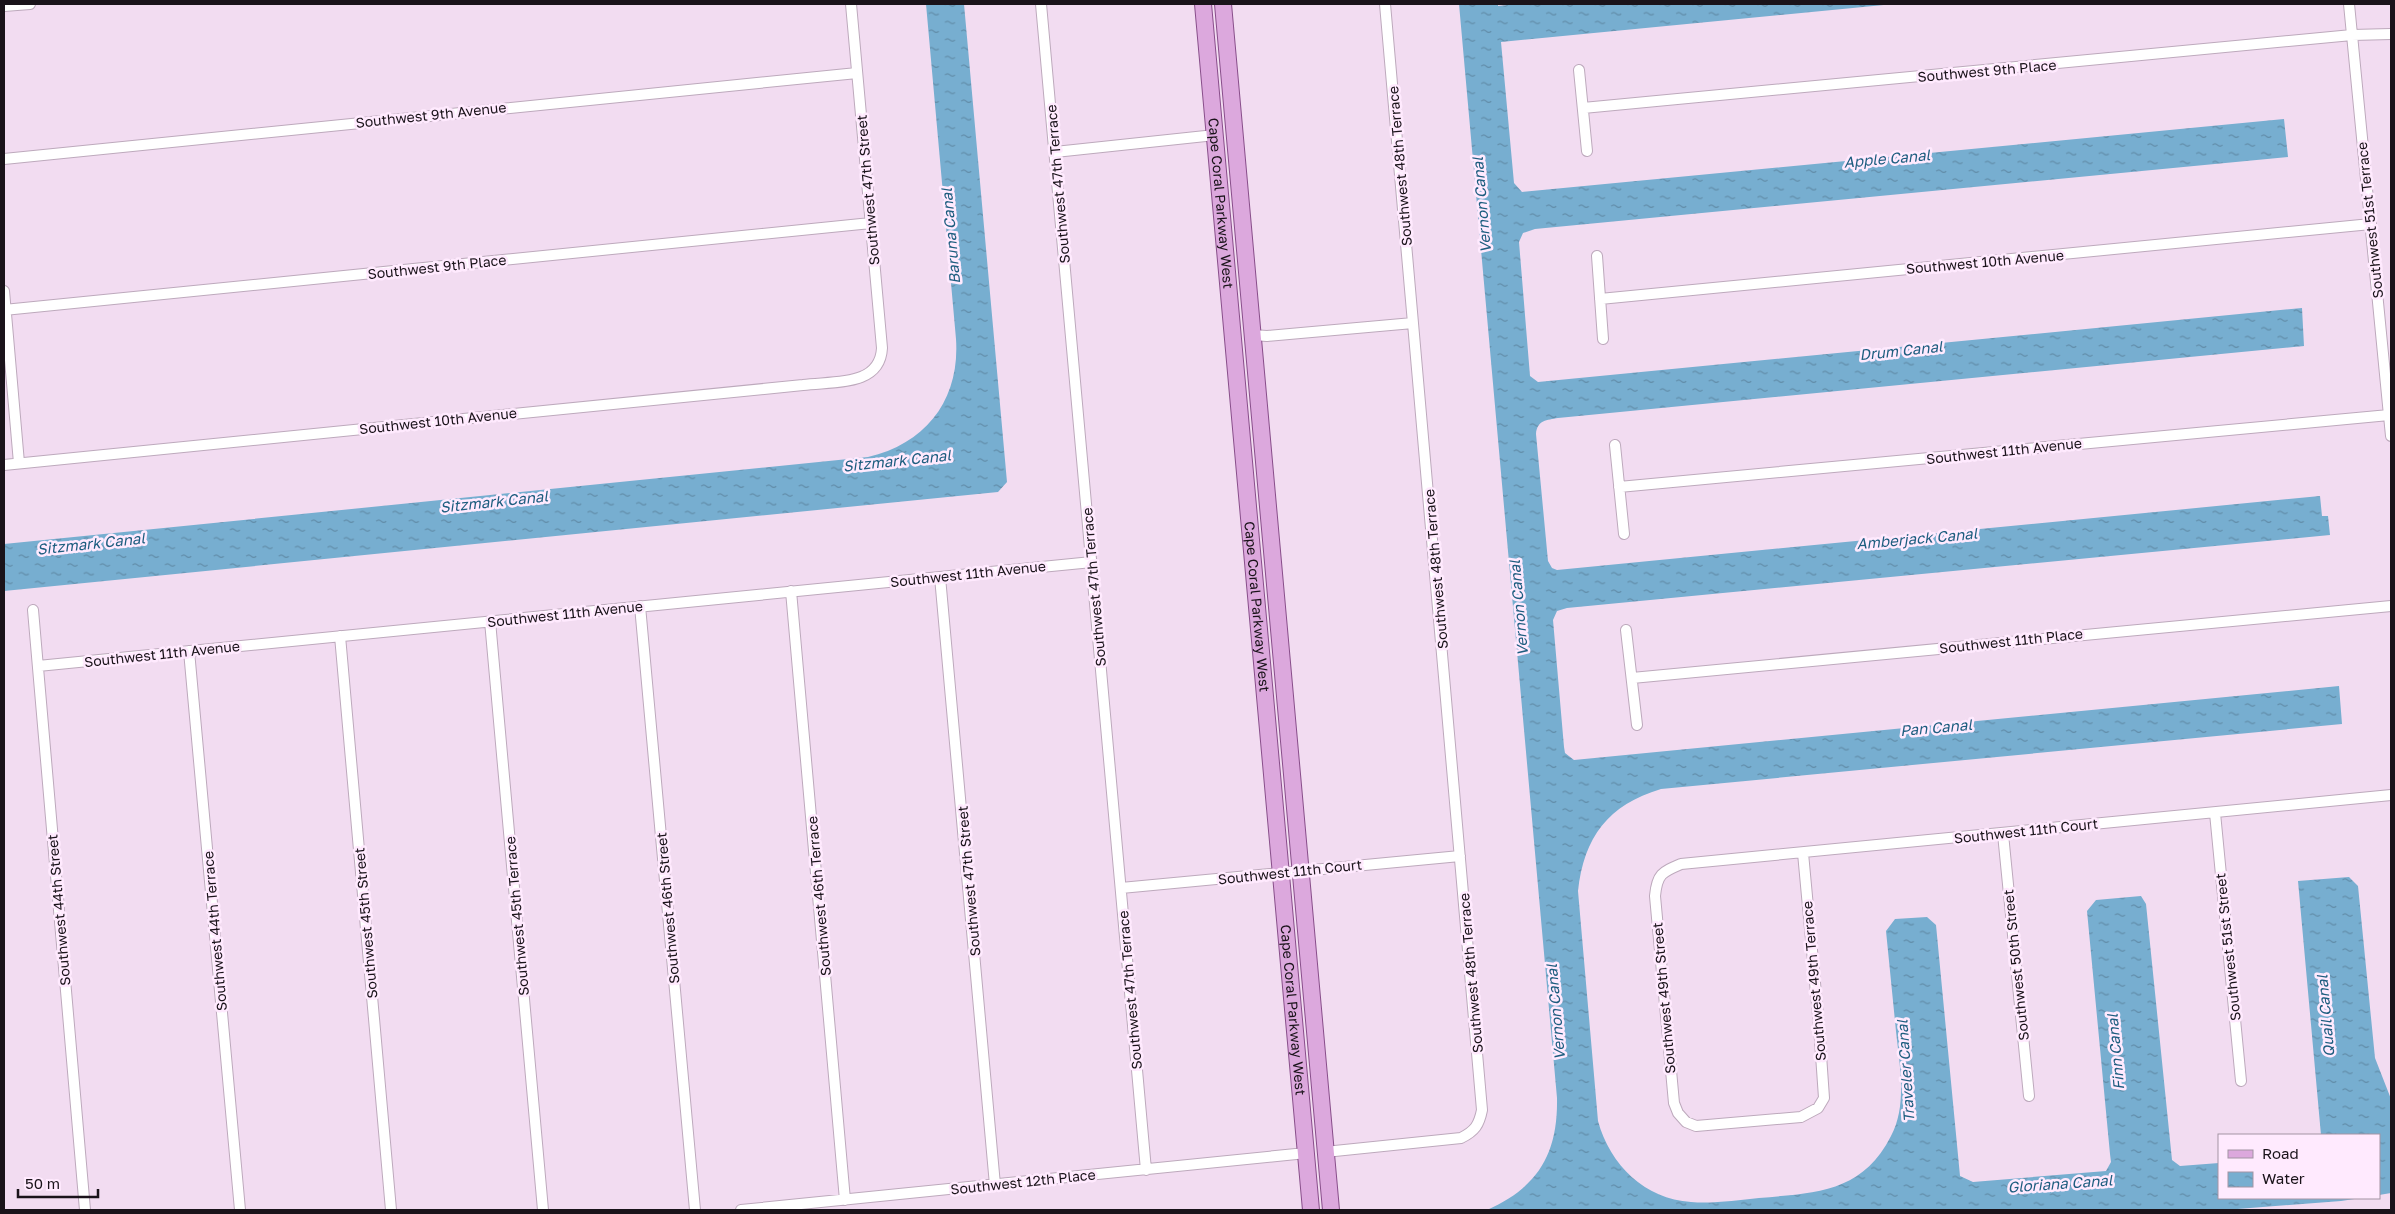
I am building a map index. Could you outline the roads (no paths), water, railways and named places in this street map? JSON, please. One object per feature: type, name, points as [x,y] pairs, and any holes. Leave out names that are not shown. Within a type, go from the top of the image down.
[{"type":"main road","name":"Cape Coral Parkway West","points":[[1203,4],[1311,1210]]},
{"type":"main road","name":"Cape Coral Parkway West","points":[[1223,4],[1331,1210]]},
{"type":"main road","points":[[1220,192],[1231,214],[1240,313],[1253,335]]},
{"type":"main road","points":[[1234,353],[1243,356],[1245,361],[1253,453],[1266,486]]},
{"type":"street","points":[[4,6],[30,4]]},
{"type":"street","name":"Southwest 47th Street","points":[[851,4],[882,348],[881,360],[872,373]]},
{"type":"street","name":"Southwest 47th Terrace","points":[[1041,4],[1146,1170]]},
{"type":"street","name":"Southwest 48th Terrace","points":[[1325,1152],[1461,1138],[1472,1133],[1480,1122],[1482,1110],[1385,4]]},
{"type":"street","name":"Southwest 51st Terrace","points":[[2349,4],[2391,436]]},
{"type":"street","name":"Southwest 9th Place","points":[[1583,108],[2352,35],[2391,34]]},
{"type":"street","points":[[1579,70],[1587,151]]},
{"type":"street","name":"Southwest 9th Avenue","points":[[4,159],[857,73]]},
{"type":"street","points":[[1055,152],[1215,135]]},
{"type":"street","name":"Southwest 9th Place","points":[[5,310],[871,223]]},
{"type":"street","name":"Southwest 10th Avenue","points":[[1600,299],[2371,224]]},
{"type":"street","points":[[1597,256],[1603,339]]},
{"type":"street","points":[[4,291],[19,463]]},
{"type":"street","points":[[1253,335],[1267,336],[1414,323]]},
{"type":"street","name":"Southwest 10th Avenue","points":[[4,465],[812,384],[861,378],[872,373]]},
{"type":"street","name":"Southwest 11th Avenue","points":[[1619,487],[2389,414]]},
{"type":"street","points":[[1615,445],[1624,534]]},
{"type":"street","name":"Southwest 11th Avenue","points":[[38,666],[1092,562]]},
{"type":"street","name":"Southwest 47th Street","points":[[940,577],[995,1185]]},
{"type":"street","name":"Southwest 46th Terrace","points":[[791,591],[845,1200]]},
{"type":"street","name":"Southwest 46th Street","points":[[640,606],[695,1210]]},
{"type":"street","name":"Southwest 11th Place","points":[[1632,678],[2391,606]]},
{"type":"street","name":"Southwest 44th Street","points":[[33,610],[86,1210]]},
{"type":"street","name":"Southwest 45th Terrace","points":[[490,621],[543,1210]]},
{"type":"street","points":[[1626,630],[1637,725]]},
{"type":"street","name":"Southwest 45th Street","points":[[340,636],[391,1210]]},
{"type":"street","name":"Southwest 44th Terrace","points":[[189,651],[240,1210]]},
{"type":"street","name":"Southwest 11th Court","points":[[1662,872],[1681,864],[2391,796]]},
{"type":"street","name":"Southwest 51st Street","points":[[2215,813],[2241,1081]]},
{"type":"street","name":"Southwest 50th Street","points":[[2003,834],[2029,1096]]},
{"type":"street","name":"Southwest 49th Terrace","points":[[1686,1122],[1696,1126],[1801,1117],[1818,1108],[1824,1098],[1803,853]]},
{"type":"street","name":"Southwest 11th Court","points":[[1121,888],[1460,856]]},
{"type":"street","name":"Southwest 49th Street","points":[[1662,872],[1656,884],[1655,896],[1667,1039],[1674,1103],[1678,1114],[1686,1122]]},
{"type":"street","name":"Southwest 12th Place","points":[[740,1210],[1306,1153]]},
{"type":"water","points":[[926,4],[964,4],[1007,482],[998,492],[4,591],[4,544],[868,457],[907,441],[923,429],[936,415],[952,381],[956,361],[956,339]]},
{"type":"water","points":[[1459,4],[1498,4],[1498,6],[1516,4],[1894,4],[1501,42],[1514,183],[1522,192],[2284,119],[2288,157],[1535,229],[1523,233],[1519,242],[1530,376],[1538,382],[2302,308],[2304,346],[1558,418],[1540,423],[1536,434],[1548,561],[1552,568],[1557,570],[2320,496],[2322,516],[2328,516],[2330,535],[1567,608],[1557,611],[1553,620],[1564,747],[1565,753],[1574,760],[2339,686],[2342,724],[1661,789],[1627,804],[1613,814],[1602,826],[1593,839],[1586,855],[1578,891],[1598,1121],[1611,1152],[1621,1165],[1645,1187],[1659,1194],[1691,1202],[1725,1202],[1799,1194],[1835,1186],[1851,1179],[1866,1169],[1879,1155],[1891,1136],[1900,1109],[1900,1065],[1886,931],[1895,919],[1927,917],[1936,925],[1960,1176],[1973,1182],[2106,1171],[2111,1162],[2087,911],[2096,900],[2141,896],[2146,904],[2172,1160],[2180,1166],[2218,1163],[2218,1199],[2354,1199],[2225,1210],[1487,1210],[1520,1191],[1542,1166],[1554,1136],[1557,1098]]},
{"type":"water","name":"Quail Canal","points":[[2349,877],[2358,886],[2375,1058],[2391,1099],[2391,1193],[2380,1195],[2380,1134],[2321,1134],[2298,881]]},
{"type":"water label","name":"Apple Canal","points":[[1887,159]]},
{"type":"water label","name":"Vernon Canal","points":[[1482,205]]},
{"type":"water label","name":"Baruna Canal","points":[[951,236]]},
{"type":"water label","name":"Drum Canal","points":[[1901,351]]},
{"type":"water label","name":"Sitzmark Canal","points":[[897,461]]},
{"type":"water label","name":"Sitzmark Canal","points":[[494,502]]},
{"type":"water label","name":"Amberjack Canal","points":[[1917,539]]},
{"type":"water label","name":"Sitzmark Canal","points":[[91,544]]},
{"type":"water label","name":"Vernon Canal","points":[[1519,608]]},
{"type":"water label","name":"Pan Canal","points":[[1936,728]]},
{"type":"water label","name":"Vernon Canal","points":[[1556,1012]]},
{"type":"water label","name":"Finn Canal","points":[[2116,1052]]},
{"type":"water label","name":"Traveler Canal","points":[[1906,1071]]},
{"type":"water label","name":"Gloriana Canal","points":[[2060,1184]]}]
